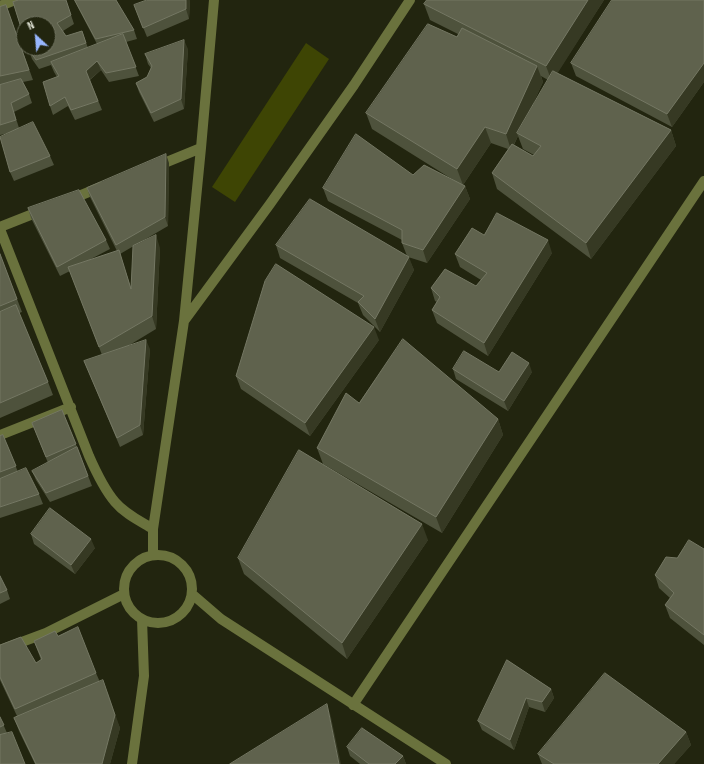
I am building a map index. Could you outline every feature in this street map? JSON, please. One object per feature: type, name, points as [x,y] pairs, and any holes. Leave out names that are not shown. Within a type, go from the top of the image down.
[{"type":"street","points":[[0,6],[15,0]]},
{"type":"street","points":[[152,555],[153,529],[184,321],[214,0]]},
{"type":"street","points":[[184,321],[270,204],[350,91],[410,0]]},
{"type":"street","points":[[151,168],[201,148]]},
{"type":"street","points":[[353,705],[704,181]]},
{"type":"street","points":[[108,185],[0,228],[100,479],[115,502],[130,515],[153,529]]},
{"type":"street","points":[[0,435],[71,407]]},
{"type":"street","points":[[152,555],[168,556],[182,564],[190,578],[192,594],[186,608],[173,619],[158,623],[142,619],[130,609],[124,594],[126,577],[136,562],[152,555]]},
{"type":"street","points":[[0,650],[46,633],[124,594]]},
{"type":"street","points":[[192,594],[221,619],[446,764]]},
{"type":"street","points":[[132,764],[144,676],[142,619]]},
{"type":"green space","points":[[306,43],[329,59],[235,202],[212,187]]},
{"type":"building","points":[[19,0],[66,0],[71,15],[57,23],[66,36],[82,31],[86,43],[56,53],[56,16],[17,16],[13,2]]},
{"type":"building","points":[[75,0],[116,0],[134,30],[96,39]]},
{"type":"building","points":[[147,0],[186,0],[186,9],[143,28],[134,5]]},
{"type":"building","points":[[427,0],[588,0],[546,66],[424,4]]},
{"type":"building","points":[[612,0],[704,0],[704,63],[667,114],[571,63]]},
{"type":"building","points":[[6,5],[16,33],[16,56],[24,56],[29,70],[0,76],[0,7]]},
{"type":"building","points":[[428,24],[457,37],[462,28],[537,66],[506,134],[485,127],[457,169],[366,113]]},
{"type":"building","points":[[123,34],[136,67],[106,73],[97,61],[86,71],[98,101],[71,110],[65,97],[50,106],[43,82],[59,76],[51,62]]},
{"type":"building","points":[[184,40],[181,99],[151,113],[136,83],[147,77],[152,66],[145,54]]},
{"type":"building","points":[[33,56],[48,56],[36,60]]},
{"type":"building","points":[[553,71],[671,130],[586,243],[492,173],[512,144],[533,156],[541,146],[517,133]]},
{"type":"building","points":[[21,79],[29,94],[11,103],[16,120],[0,125],[0,85]]},
{"type":"building","points":[[33,122],[50,156],[10,172],[0,137]]},
{"type":"building","points":[[356,134],[413,175],[424,165],[465,186],[423,250],[402,243],[402,230],[323,188]]},
{"type":"building","points":[[166,154],[165,217],[116,245],[87,188]]},
{"type":"building","points":[[79,190],[106,240],[57,267],[28,208]]},
{"type":"building","points":[[310,199],[409,257],[375,319],[358,302],[364,296],[276,245]]},
{"type":"building","points":[[497,213],[548,240],[484,343],[432,310],[440,297],[431,288],[445,269],[476,286],[487,273],[455,254],[472,228],[484,235]]},
{"type":"building","points":[[156,235],[152,316],[99,347],[68,267],[119,250],[131,289],[133,246]]},
{"type":"building","points":[[0,254],[17,299],[0,306]]},
{"type":"building","points":[[276,264],[374,327],[305,423],[236,376],[265,281]]},
{"type":"building","points":[[16,305],[48,382],[0,403],[0,312]]},
{"type":"building","points":[[403,339],[498,419],[436,517],[317,448],[346,393],[359,403]]},
{"type":"building","points":[[146,340],[140,425],[117,438],[84,361]]},
{"type":"building","points":[[464,351],[499,372],[512,352],[529,363],[504,401],[453,369]]},
{"type":"building","points":[[62,410],[76,444],[46,457],[32,423]]},
{"type":"building","points":[[3,435],[16,466],[0,472],[0,436]]},
{"type":"building","points":[[77,447],[88,476],[46,493],[32,471]]},
{"type":"building","points":[[299,450],[422,524],[342,643],[238,558]]},
{"type":"building","points":[[26,468],[39,494],[0,507],[0,479]]},
{"type":"building","points":[[50,508],[91,539],[71,565],[31,534]]},
{"type":"building","points":[[689,540],[704,549],[704,635],[665,605],[674,593],[655,575],[666,557],[677,558]]},
{"type":"building","points":[[0,576],[7,590],[0,593]]},
{"type":"building","points":[[78,627],[96,673],[15,709],[0,677],[0,645],[21,637],[36,663],[42,659],[34,641],[55,631],[58,636]]},
{"type":"building","points":[[507,660],[551,689],[542,702],[526,698],[510,740],[478,721]]},
{"type":"building","points":[[605,673],[686,732],[658,764],[554,764],[538,754]]},
{"type":"building","points":[[103,680],[115,715],[102,764],[36,764],[14,718]]},
{"type":"building","points":[[327,704],[339,764],[230,764]]},
{"type":"building","points":[[0,717],[4,725],[0,727]]},
{"type":"building","points":[[362,728],[403,756],[395,764],[369,764],[347,747]]},
{"type":"building","points":[[12,732],[25,764],[0,764],[0,735]]}]
